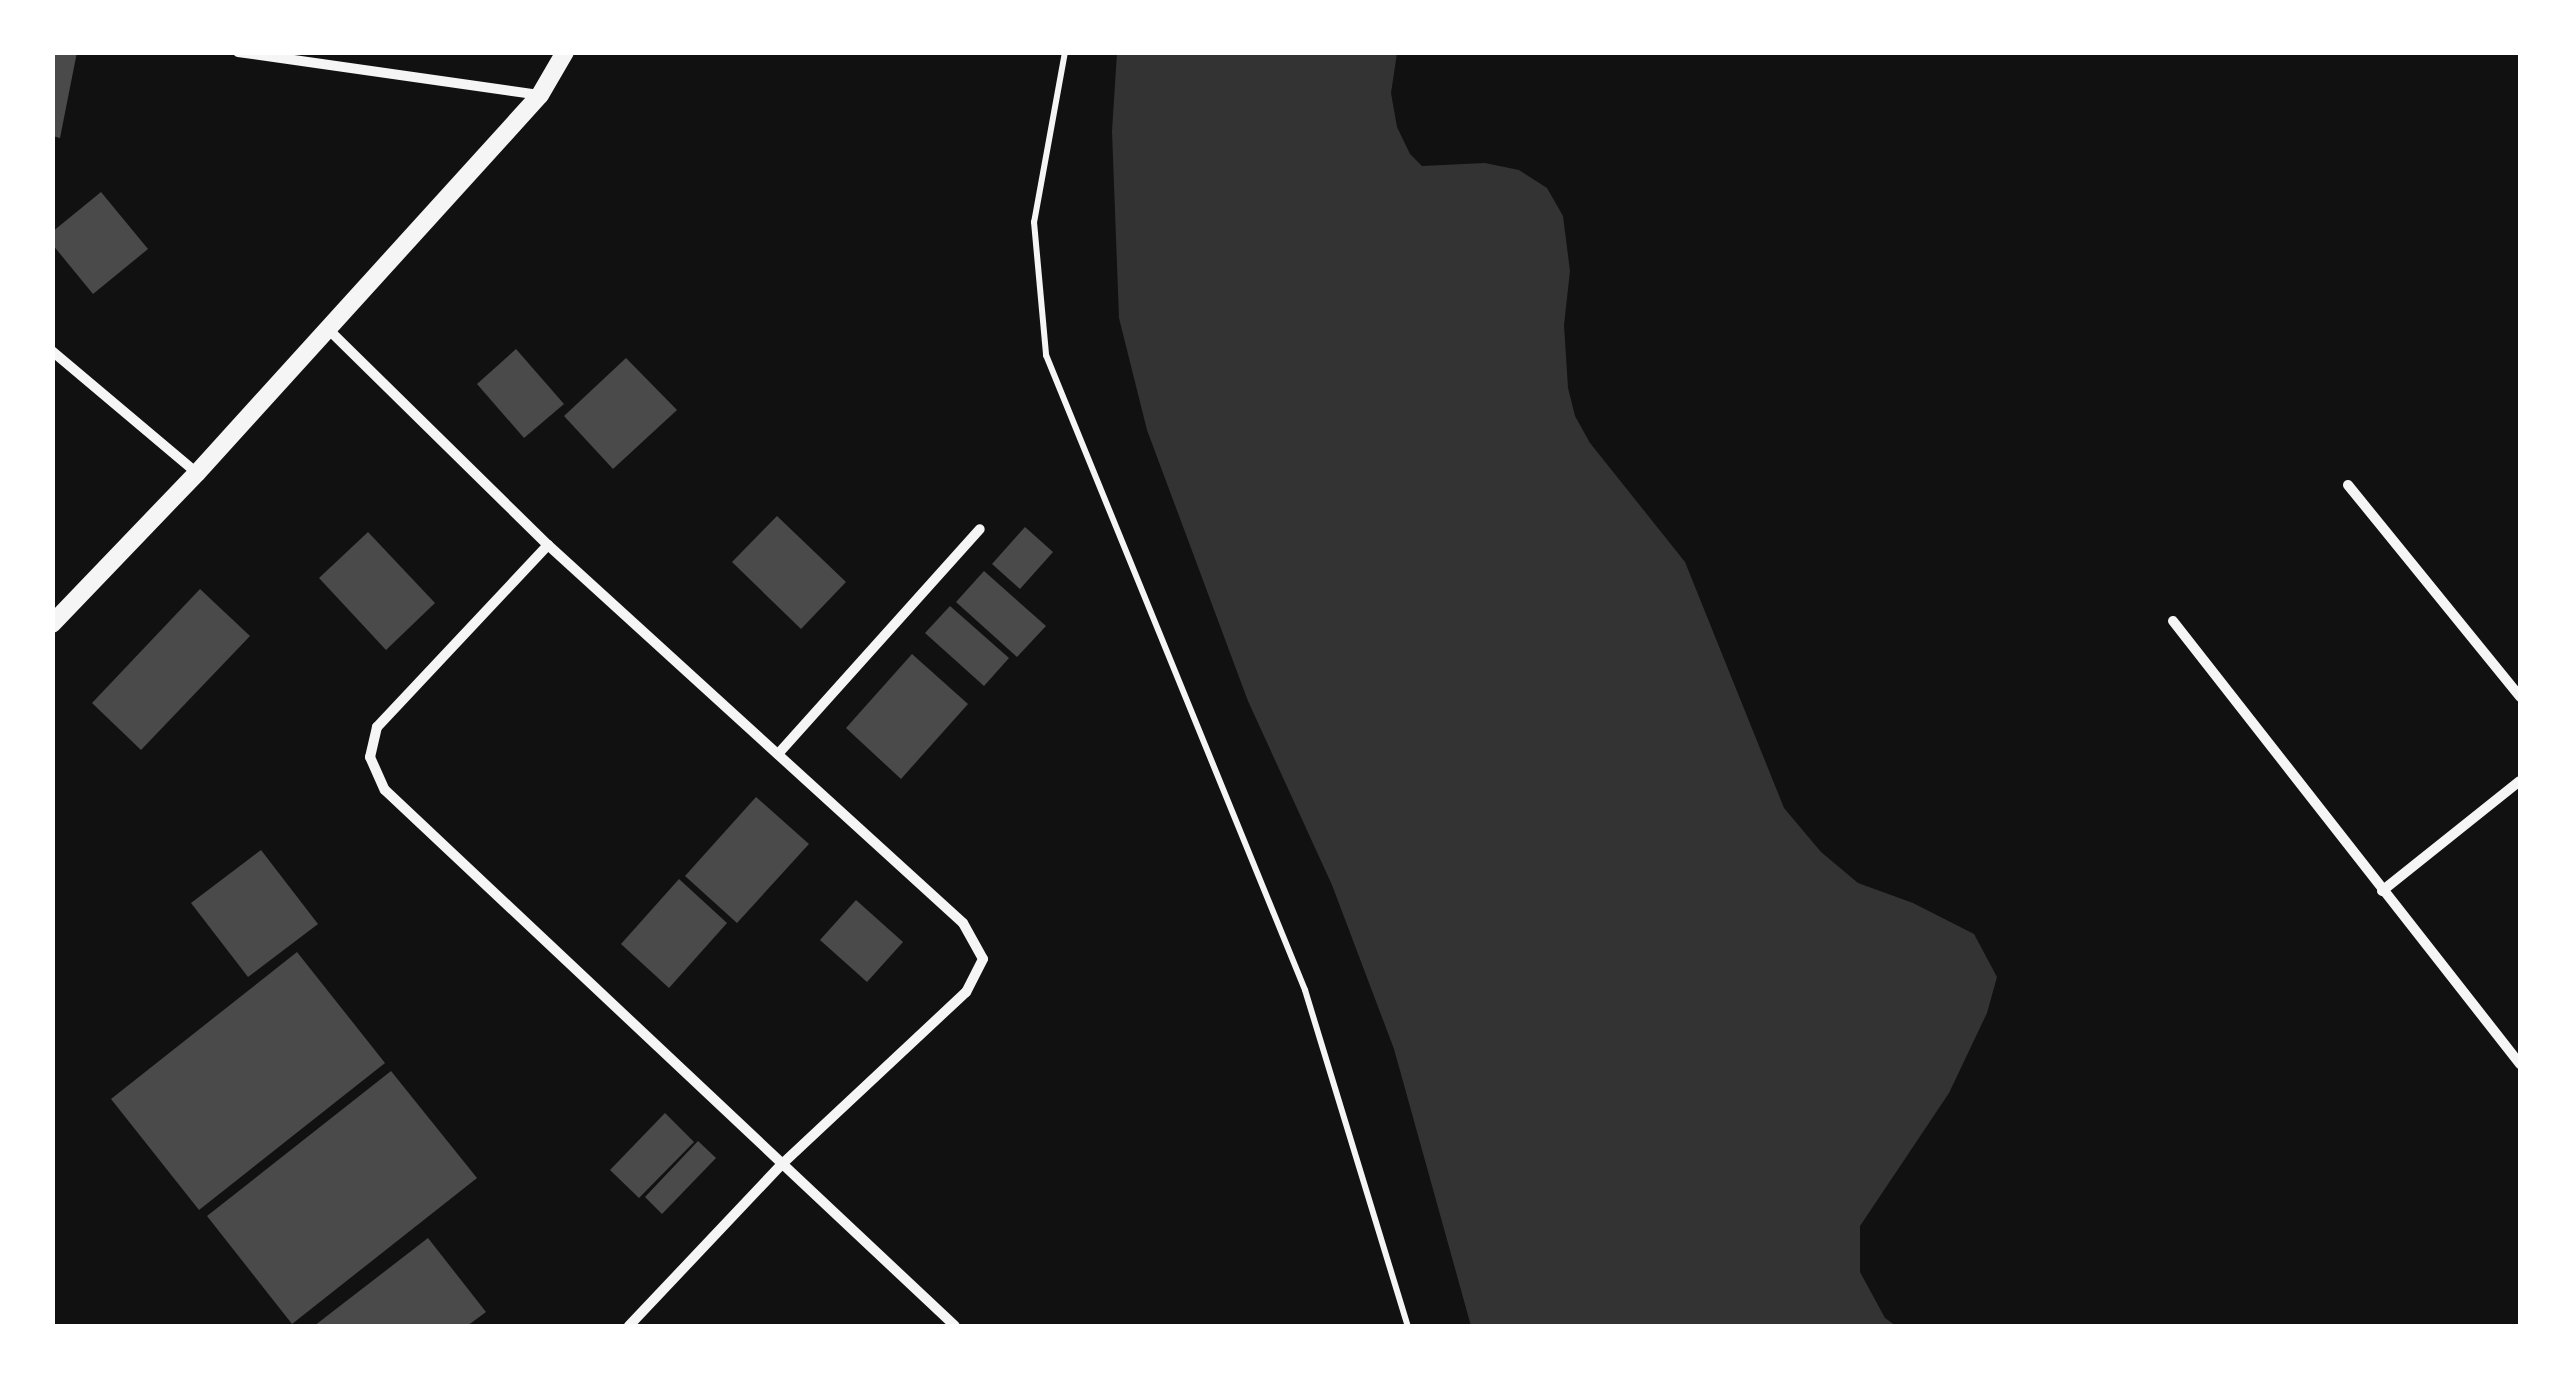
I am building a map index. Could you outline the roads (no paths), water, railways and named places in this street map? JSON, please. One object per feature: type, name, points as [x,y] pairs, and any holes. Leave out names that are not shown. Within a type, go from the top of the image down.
[{"type":"street","points":[[238,52],[540,95]]},
{"type":"street","points":[[52,624],[198,474],[540,95],[565,52]]},
{"type":"street","points":[[327,328],[548,546],[964,922],[983,959],[966,992],[782,1164],[628,1326]]},
{"type":"street","points":[[52,350],[198,474]]},
{"type":"street","points":[[2348,485],[2520,697]]},
{"type":"street","points":[[778,754],[980,529]]},
{"type":"street","points":[[548,546],[377,727],[370,757],[385,790],[955,1326]]},
{"type":"street","points":[[2174,620],[2520,1064]]},
{"type":"street","points":[[2382,891],[2520,781]]}]
